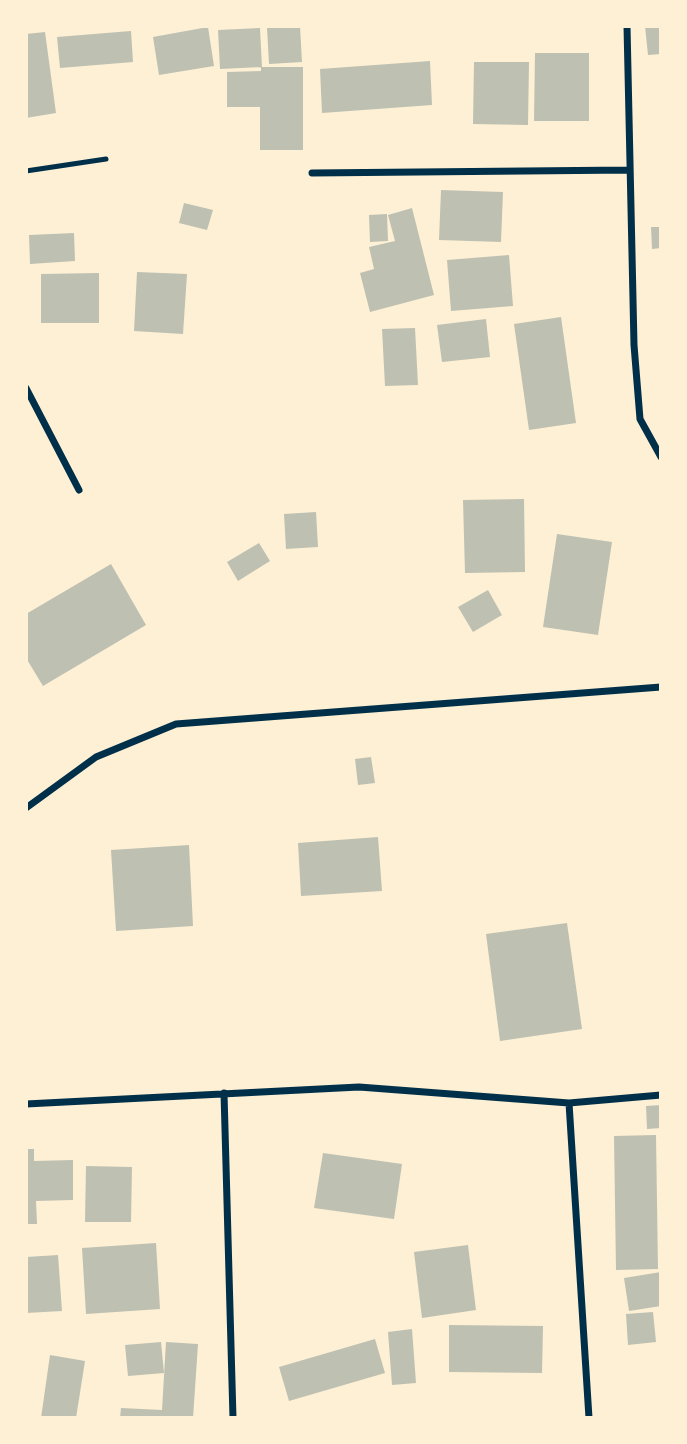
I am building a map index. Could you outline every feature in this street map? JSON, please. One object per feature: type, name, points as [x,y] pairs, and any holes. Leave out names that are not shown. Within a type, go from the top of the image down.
[{"type":"street","points":[[627,26],[634,345],[640,419],[661,457]]},
{"type":"street","points":[[312,173],[630,170]]},
{"type":"street","points":[[26,387],[79,490]]},
{"type":"street","points":[[26,808],[96,757],[176,724],[661,687]]},
{"type":"street","points":[[26,1104],[359,1087],[569,1103],[661,1095]]},
{"type":"street","points":[[224,1093],[233,1418]]},
{"type":"street","points":[[569,1103],[589,1418]]},
{"type":"lane","points":[[26,171],[106,159]]},
{"type":"building","points":[[300,26],[302,62],[269,64],[267,28]]},
{"type":"building","points":[[645,26],[661,26],[661,54],[648,55]]},
{"type":"building","points":[[208,27],[214,66],[159,75],[153,37]]},
{"type":"building","points":[[260,28],[262,67],[220,69],[218,30]]},
{"type":"building","points":[[131,31],[133,62],[60,68],[57,37]]},
{"type":"building","points":[[45,32],[56,113],[26,118],[26,34]]},
{"type":"building","points":[[535,53],[589,53],[589,121],[534,121]]},
{"type":"building","points":[[430,61],[432,105],[322,113],[320,69]]},
{"type":"building","points":[[474,62],[529,62],[528,125],[473,124]]},
{"type":"building","points":[[261,67],[303,67],[303,150],[260,150],[260,107],[227,107],[227,72],[261,71]]},
{"type":"building","points":[[441,190],[503,192],[501,242],[439,240]]},
{"type":"building","points":[[184,203],[213,210],[207,230],[179,223]]},
{"type":"building","points":[[412,208],[434,295],[370,312],[360,273],[374,269],[369,247],[395,241],[388,215]]},
{"type":"building","points":[[387,214],[388,241],[370,242],[369,215]]},
{"type":"building","points":[[651,227],[661,227],[661,248],[652,249]]},
{"type":"building","points":[[74,233],[75,261],[30,264],[29,235]]},
{"type":"building","points":[[509,255],[513,306],[451,311],[447,260]]},
{"type":"building","points":[[137,272],[187,274],[183,334],[134,331]]},
{"type":"building","points":[[99,273],[99,323],[41,323],[41,274]]},
{"type":"building","points":[[561,317],[576,423],[529,430],[514,324]]},
{"type":"building","points":[[486,319],[490,357],[442,362],[437,325]]},
{"type":"building","points":[[415,328],[418,385],[385,386],[382,329]]},
{"type":"building","points":[[524,499],[525,572],[465,573],[463,500]]},
{"type":"building","points":[[316,512],[318,547],[286,549],[284,514]]},
{"type":"building","points":[[557,534],[612,542],[598,635],[543,627]]},
{"type":"building","points":[[259,543],[270,561],[238,581],[227,562]]},
{"type":"building","points":[[111,564],[146,625],[43,686],[26,658],[26,614]]},
{"type":"building","points":[[488,590],[502,615],[473,632],[458,607]]},
{"type":"building","points":[[371,757],[375,783],[358,785],[355,759]]},
{"type":"building","points":[[378,837],[382,891],[301,896],[298,843]]},
{"type":"building","points":[[189,845],[193,926],[116,931],[111,850]]},
{"type":"building","points":[[567,923],[582,1029],[500,1041],[486,934]]},
{"type":"building","points":[[661,1105],[661,1128],[647,1129],[646,1106]]},
{"type":"building","points":[[656,1135],[658,1269],[616,1270],[614,1136]]},
{"type":"building","points":[[26,1149],[34,1149],[34,1161],[73,1160],[73,1200],[36,1201],[37,1224],[26,1224]]},
{"type":"building","points":[[323,1153],[402,1164],[394,1219],[314,1208]]},
{"type":"building","points":[[86,1166],[132,1167],[131,1222],[85,1222]]},
{"type":"building","points":[[156,1243],[160,1309],[86,1314],[82,1248]]},
{"type":"building","points":[[468,1245],[476,1310],[422,1318],[414,1252]]},
{"type":"building","points":[[58,1255],[62,1311],[26,1313],[26,1257]]},
{"type":"building","points":[[661,1272],[661,1306],[629,1311],[624,1278]]},
{"type":"building","points":[[653,1312],[656,1342],[628,1345],[626,1314]]},
{"type":"building","points":[[449,1325],[543,1326],[542,1373],[449,1372]]},
{"type":"building","points":[[412,1329],[416,1383],[392,1385],[388,1332]]},
{"type":"building","points":[[375,1339],[385,1373],[289,1401],[279,1367]]},
{"type":"building","points":[[161,1342],[164,1373],[128,1376],[125,1345]]},
{"type":"building","points":[[166,1342],[198,1344],[193,1418],[120,1418],[121,1408],[162,1410]]},
{"type":"building","points":[[50,1355],[85,1361],[76,1418],[41,1418]]}]
